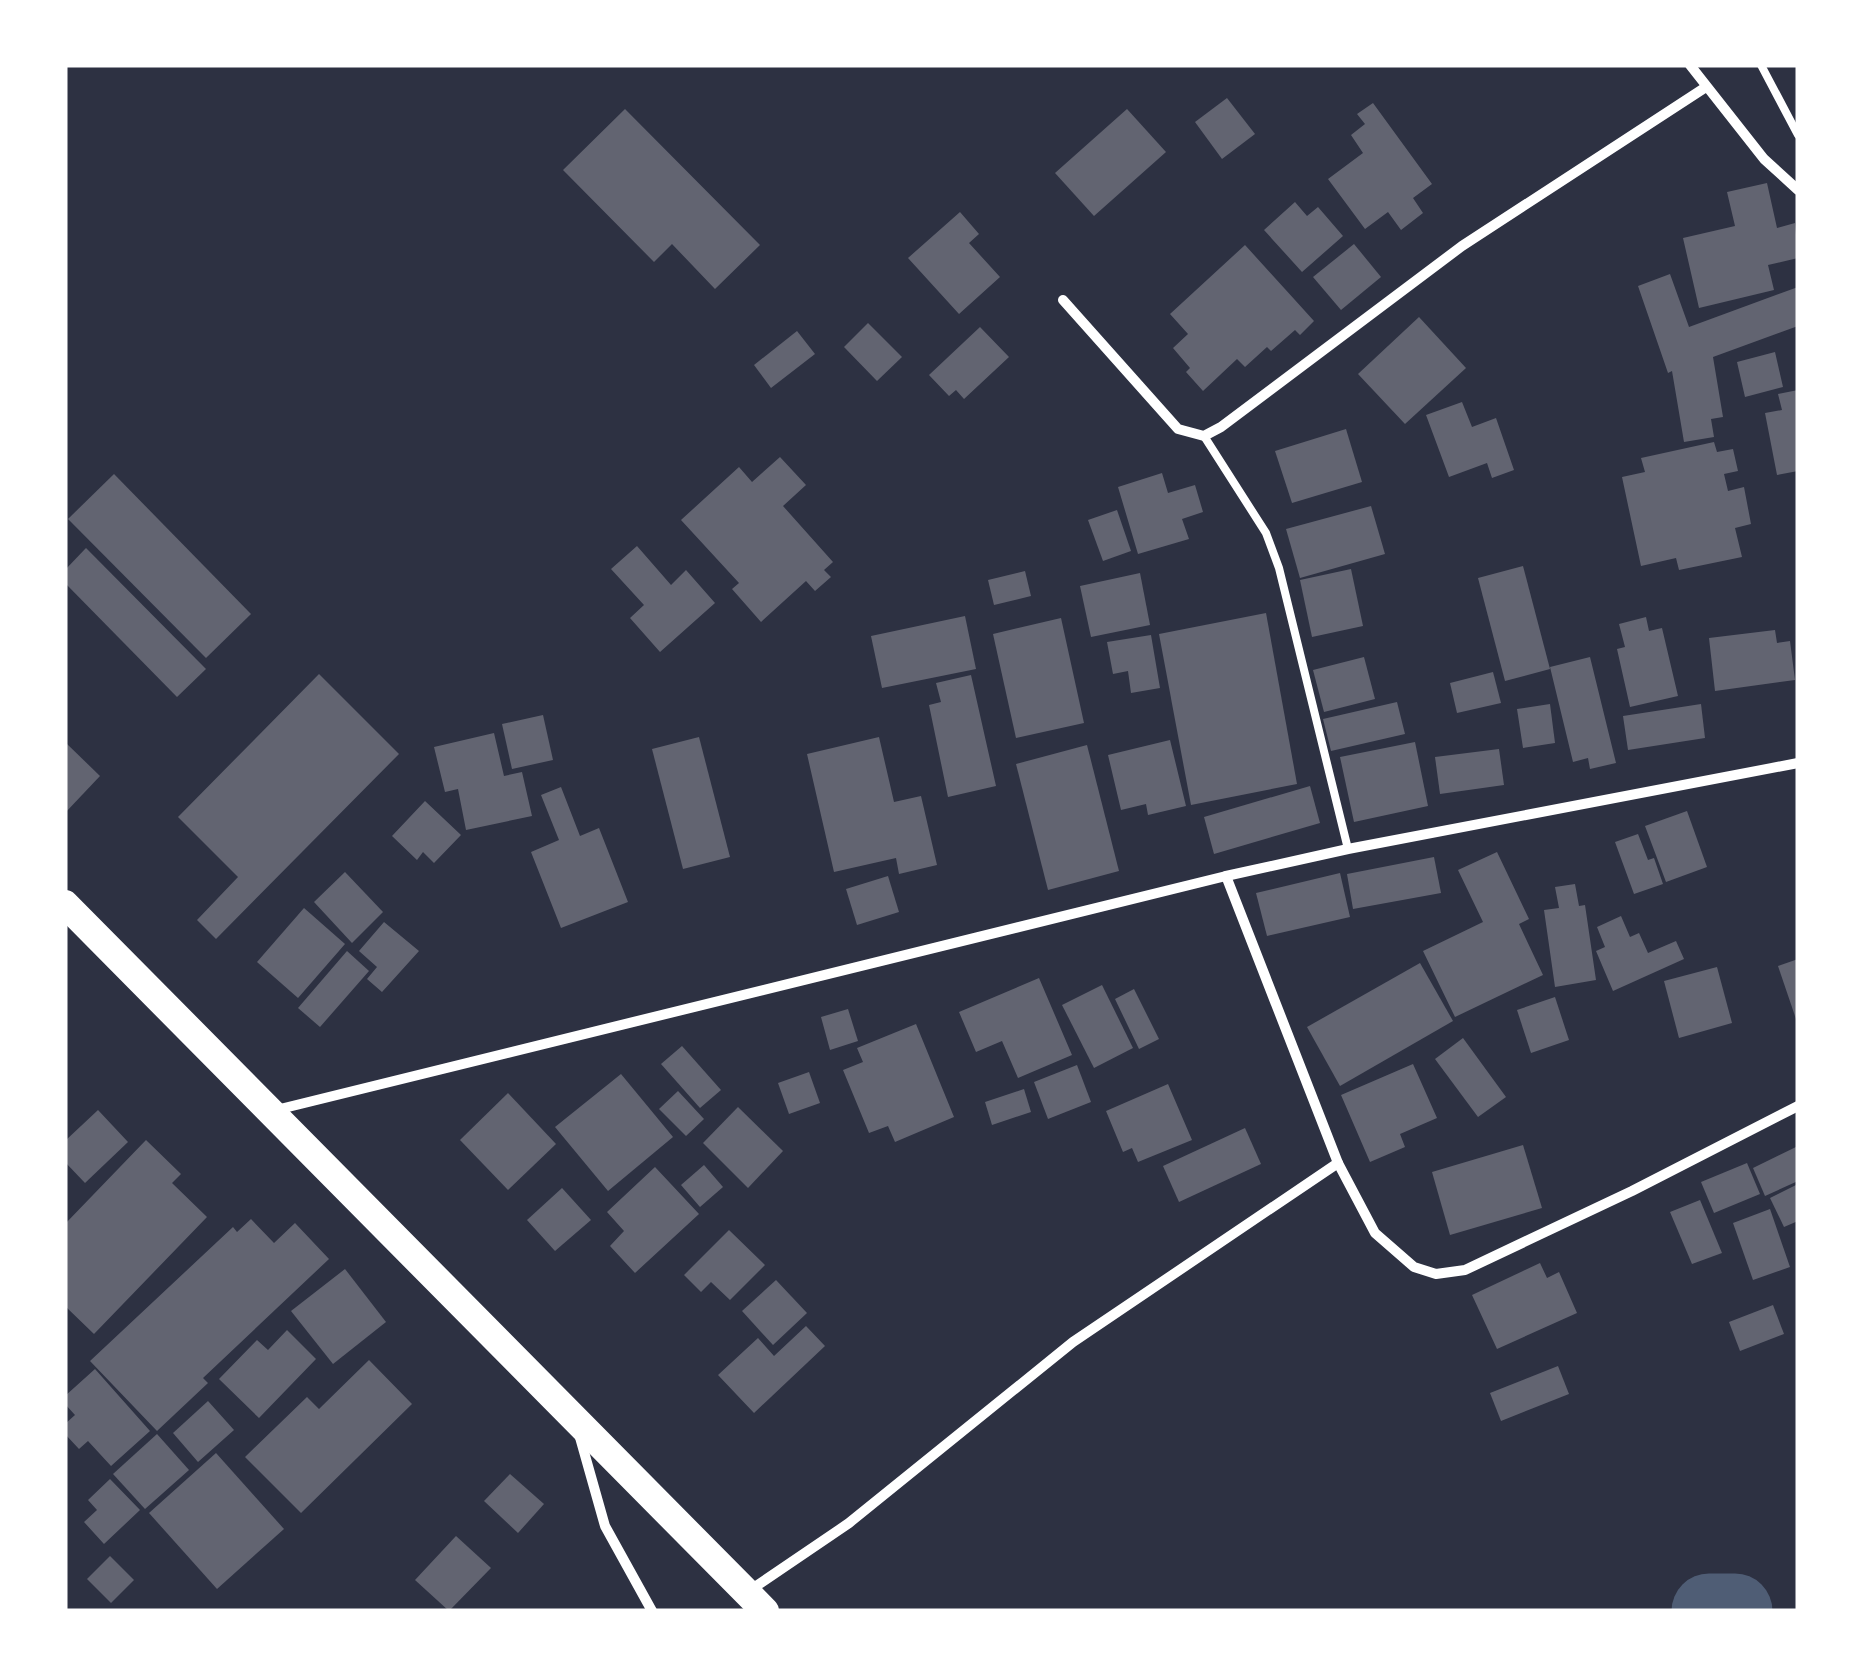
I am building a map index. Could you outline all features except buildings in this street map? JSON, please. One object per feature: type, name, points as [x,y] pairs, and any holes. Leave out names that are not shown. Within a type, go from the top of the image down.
[{"type":"highway","points":[[65,904],[756,1602]]},
{"type":"street","points":[[1690,65],[1764,158],[1798,190]]},
{"type":"street","points":[[1063,300],[1178,429],[1204,436],[1462,246],[1706,87]]},
{"type":"street","points":[[270,1111],[1226,876],[1798,763]]},
{"type":"street","points":[[1226,876],[1338,1162],[1375,1233],[1414,1267],[1436,1274],[1464,1270],[1632,1192],[1798,1106]]},
{"type":"street","points":[[756,1602],[1073,1342],[1338,1162]]},
{"type":"street","points":[[577,1424],[605,1526],[652,1611]]},
{"type":"lane","points":[[1761,65],[1798,135]]},
{"type":"lane","points":[[1204,436],[1266,533],[1279,568],[1348,849]]},
{"type":"waterway","points":[[1709,1611],[1735,1611]]}]
